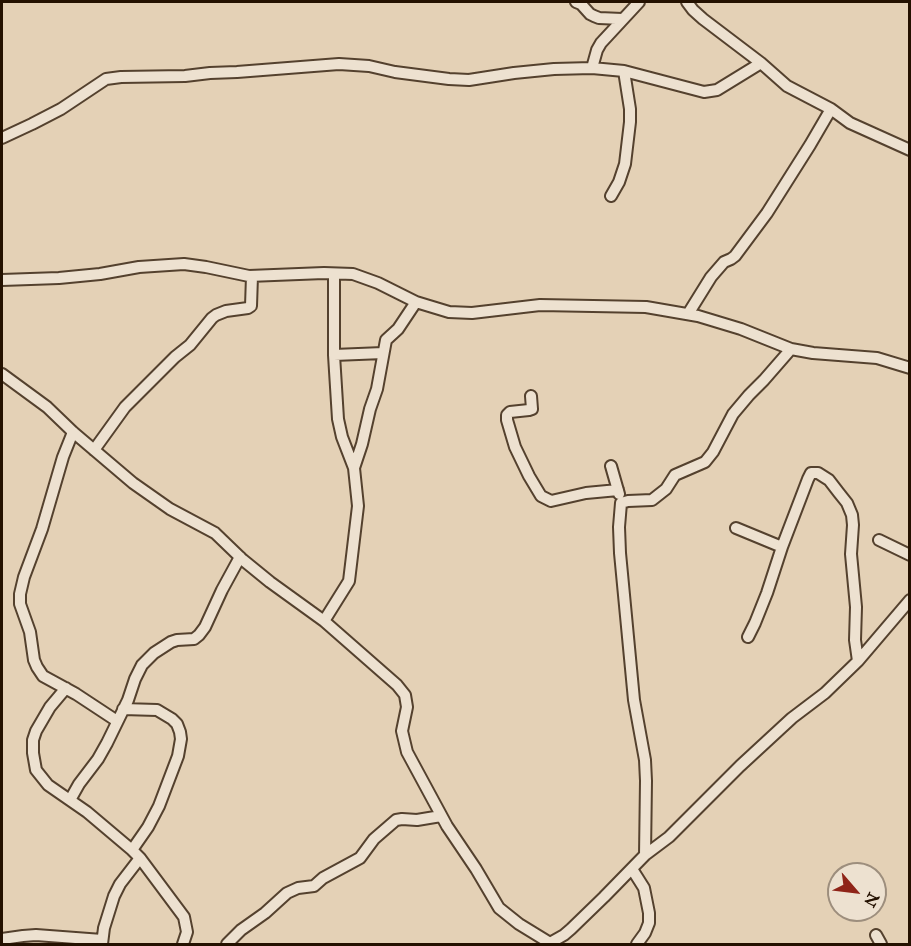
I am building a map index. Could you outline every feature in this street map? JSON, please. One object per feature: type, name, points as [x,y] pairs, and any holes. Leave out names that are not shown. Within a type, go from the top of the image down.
[{"type":"street","points":[[576,2],[584,6],[590,14],[599,18],[622,19]]},
{"type":"street","points":[[592,68],[601,43],[639,2]]},
{"type":"street","points":[[687,2],[703,19],[787,86],[831,109],[850,123],[909,150]]},
{"type":"street","points":[[2,138],[61,109],[106,79],[121,77],[185,76],[210,72],[339,64],[469,80],[524,72],[592,68],[624,71],[704,92],[717,90],[761,63]]},
{"type":"street","points":[[612,196],[623,173],[630,122],[624,71]]},
{"type":"street","points":[[688,314],[711,277],[721,265],[735,256],[767,213],[831,109]]},
{"type":"street","points":[[2,280],[59,278],[139,267],[184,264],[252,276],[353,274],[378,282],[416,302],[449,312],[472,313],[540,305],[646,307],[688,314],[741,329],[791,349],[877,358],[909,368]]},
{"type":"street","points":[[324,621],[344,590],[350,574],[358,506],[354,468],[342,438],[338,419],[334,355],[334,274]]},
{"type":"street","points":[[94,450],[124,407],[190,345],[212,318],[226,311],[251,306],[252,276]]},
{"type":"street","points":[[354,468],[377,389],[386,340],[398,329],[416,302]]},
{"type":"street","points":[[621,503],[652,500],[666,489],[675,475],[705,462],[734,414],[791,349]]},
{"type":"street","points":[[334,355],[383,353]]},
{"type":"street","points":[[2,374],[46,407],[148,494],[170,509],[215,533],[270,582],[324,621],[397,684],[405,695],[407,706],[402,731],[407,752],[441,816],[476,868],[499,908],[519,924],[551,942],[568,945]]},
{"type":"street","points":[[531,396],[532,409],[510,412],[507,420],[515,447],[541,496],[551,501],[586,493],[618,490]]},
{"type":"street","points":[[73,432],[24,577],[20,604],[30,632],[37,667],[43,676],[117,721]]},
{"type":"street","points":[[611,465],[621,503],[618,527],[620,553],[634,700],[646,781],[645,855]]},
{"type":"street","points":[[748,637],[767,593],[808,479],[811,473],[818,473],[829,480],[847,503],[852,515],[851,554],[858,661]]},
{"type":"street","points":[[736,528],[782,546]]},
{"type":"street","points":[[879,540],[909,555]]},
{"type":"street","points":[[70,800],[98,759],[142,665],[171,642],[194,639],[205,627],[240,557]]},
{"type":"street","points":[[551,942],[571,929],[645,855],[669,837],[740,766],[792,718],[825,693],[858,661],[909,600]]},
{"type":"street","points":[[66,688],[50,707],[36,730],[33,740],[36,770],[43,781],[136,854],[184,917],[187,932],[183,945]]},
{"type":"street","points":[[2,939],[36,935],[102,942],[114,896],[159,806],[178,756],[181,739],[177,724],[157,710],[123,709]]},
{"type":"street","points":[[227,945],[241,930],[287,893],[298,888],[314,886],[323,878],[360,858],[374,839],[396,820],[417,820],[441,816]]},
{"type":"street","points":[[632,869],[644,888],[649,913],[645,933],[637,945]]}]
